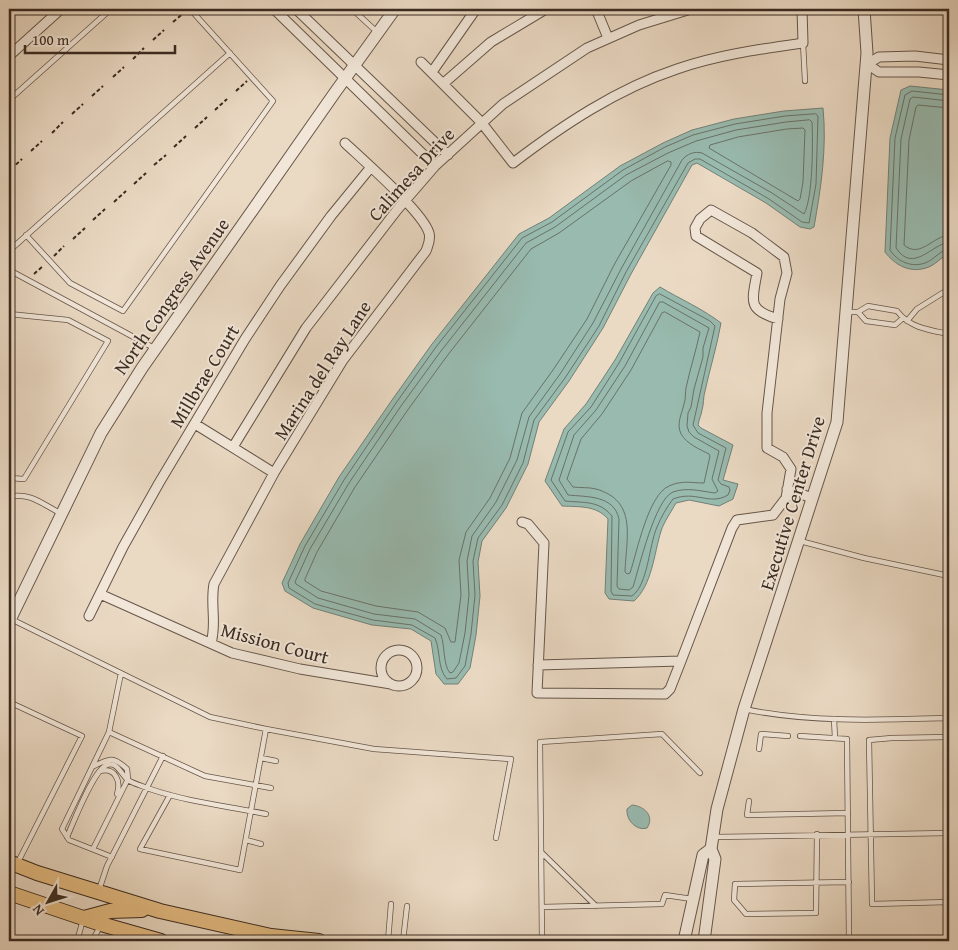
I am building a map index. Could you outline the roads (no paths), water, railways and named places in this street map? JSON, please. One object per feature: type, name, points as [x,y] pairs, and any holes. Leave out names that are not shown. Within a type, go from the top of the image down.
[{"type":"main road","points":[[13,864],[98,892],[215,925],[271,936],[319,941]]},
{"type":"main road","points":[[9,893],[101,924],[161,941]]},
{"type":"main road","points":[[84,918],[119,910],[160,910]]},
{"type":"street","points":[[9,56],[61,9]]},
{"type":"street","points":[[274,9],[435,166]]},
{"type":"street","points":[[296,9],[448,154]]},
{"type":"street","name":"North Congress Avenue","points":[[10,620],[63,514],[100,433],[155,348],[344,78],[395,9]]},
{"type":"street","points":[[432,72],[476,9]]},
{"type":"street","points":[[444,83],[491,42],[546,9]]},
{"type":"street","points":[[596,9],[608,38]]},
{"type":"street","name":"Calimesa Drive","points":[[233,447],[306,328],[405,201],[435,166],[481,122],[540,78],[587,48],[639,25],[691,9]]},
{"type":"street","points":[[421,62],[481,122],[513,163],[547,137],[589,110],[630,88],[677,69],[765,49],[803,43],[802,9]]},
{"type":"street","name":"Executive Center Drive","points":[[704,941],[715,859],[711,849],[717,809],[744,709],[837,422],[852,312],[868,53],[864,9]]},
{"type":"street","points":[[949,60],[915,56],[879,57],[867,64],[879,72],[919,72],[949,75]]},
{"type":"street","points":[[386,119],[398,106]]},
{"type":"street","points":[[416,148],[428,136]]},
{"type":"street","name":"Marina del Ray Lane","points":[[211,643],[215,632],[211,596],[214,584],[274,473],[343,360],[426,251],[430,240],[429,232],[424,222],[345,143]]},
{"type":"street","name":"Millbrae Court","points":[[89,616],[123,547],[159,483],[245,340],[280,286],[331,216],[370,168]]},
{"type":"street","points":[[522,522],[528,524],[544,543],[537,693],[665,694],[670,689],[732,528],[738,520],[773,515],[786,498],[791,469],[783,457],[767,448],[767,413],[778,319],[780,299],[788,272],[784,257],[752,233],[711,210],[704,214],[695,228],[696,236],[757,273],[753,294],[754,304],[764,315],[778,319]]},
{"type":"street","points":[[195,424],[274,473]]},
{"type":"street","points":[[787,489],[812,498]]},
{"type":"street","name":"Mission Court","points":[[100,594],[232,653],[300,669],[397,686],[408,683],[416,674],[416,662],[413,657],[403,650],[391,652],[383,659],[381,671],[386,681],[391,684]]},
{"type":"street","points":[[538,665],[681,661]]},
{"type":"street","name":"Executive Center Drive","points":[[684,941],[703,855],[711,849]]},
{"type":"lane","points":[[9,100],[111,9]]},
{"type":"lane","points":[[26,235],[70,283],[123,312],[273,101],[189,9]]},
{"type":"lane","points":[[352,9],[378,32]]},
{"type":"lane","points":[[803,43],[805,81]]},
{"type":"lane","points":[[9,251],[230,53]]},
{"type":"lane","points":[[9,270],[155,348]]},
{"type":"lane","points":[[852,312],[866,321],[895,325],[949,289]]},
{"type":"lane","points":[[852,312],[868,306],[897,311],[905,320],[921,329],[949,334]]},
{"type":"lane","points":[[9,314],[68,320],[108,341],[24,479],[9,478]]},
{"type":"lane","points":[[9,497],[19,494],[27,496],[63,514]]},
{"type":"lane","points":[[800,541],[864,558],[949,576]]},
{"type":"lane","points":[[10,620],[210,717],[374,749],[511,759],[496,838]]},
{"type":"lane","points":[[112,857],[68,840],[62,828],[109,732],[121,673]]},
{"type":"lane","points":[[9,702],[82,736],[13,864]]},
{"type":"lane","points":[[744,709],[772,715],[834,719],[949,718]]},
{"type":"lane","points":[[834,719],[835,738]]},
{"type":"lane","points":[[170,795],[140,849],[240,870],[266,729]]},
{"type":"lane","points":[[109,732],[205,776],[271,788]]},
{"type":"lane","points":[[542,941],[540,742],[662,734],[700,773]]},
{"type":"lane","points":[[758,750],[761,734],[788,736]]},
{"type":"lane","points":[[800,736],[847,739],[849,941]]},
{"type":"lane","points":[[949,737],[869,740],[872,904],[949,902]]},
{"type":"lane","points":[[98,892],[112,857],[163,756]]},
{"type":"lane","points":[[261,758],[276,761]]},
{"type":"lane","points":[[92,849],[128,779],[127,768],[118,761],[109,759],[94,766]]},
{"type":"lane","points":[[67,836],[95,776],[104,766],[110,764],[116,766],[128,779],[147,788],[188,800],[266,814]]},
{"type":"lane","points":[[99,772],[104,770],[112,772],[117,778],[120,786],[114,805]]},
{"type":"lane","points":[[749,800],[747,816],[848,813]]},
{"type":"lane","points":[[713,837],[949,833]]},
{"type":"lane","points":[[817,834],[817,883],[816,913],[746,914],[734,900],[736,884],[817,883],[849,882]]},
{"type":"lane","points":[[246,840],[261,844]]},
{"type":"lane","points":[[541,852],[596,906]]},
{"type":"lane","points":[[542,907],[662,904],[665,895],[693,899]]},
{"type":"lane","points":[[388,941],[391,904]]},
{"type":"lane","points":[[404,941],[407,906]]},
{"type":"lane","points":[[77,941],[84,918]]},
{"type":"lane","points":[[92,941],[101,924]]},
{"type":"water","points":[[910,86],[949,90],[949,253],[932,265],[920,269],[903,267],[893,261],[885,252],[890,138],[901,90]]},
{"type":"water","points":[[823,108],[823,168],[814,227],[810,229],[800,227],[766,203],[697,163],[692,165],[603,328],[569,381],[539,422],[528,464],[506,508],[482,541],[478,562],[480,596],[476,635],[470,668],[458,684],[444,684],[436,674],[431,641],[411,629],[372,625],[313,608],[285,591],[282,583],[300,544],[339,477],[432,344],[519,234],[549,218],[620,166],[692,130],[734,119],[784,111]]},
{"type":"water","points":[[660,287],[721,323],[698,425],[733,445],[723,480],[738,484],[733,499],[719,506],[689,500],[676,503],[662,528],[652,569],[645,587],[634,601],[609,599],[605,593],[608,519],[593,509],[562,506],[545,481],[564,429],[586,404],[615,360],[653,293]]},
{"type":"water","points":[[632,805],[641,807],[647,812],[650,819],[647,828],[639,828],[630,821],[627,809]]}]
